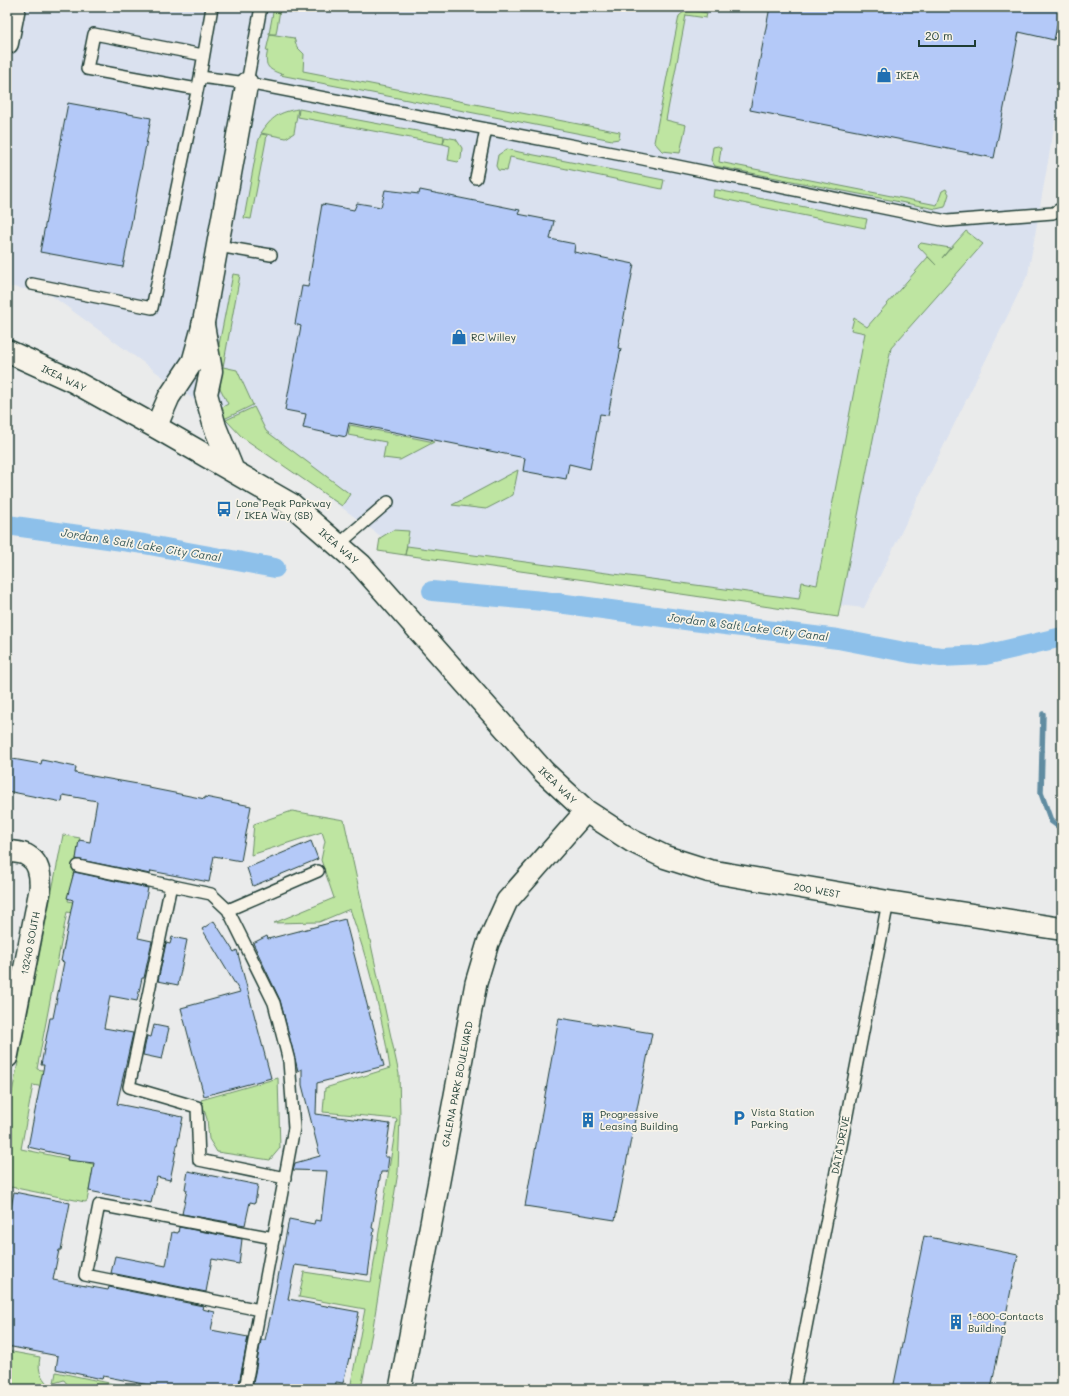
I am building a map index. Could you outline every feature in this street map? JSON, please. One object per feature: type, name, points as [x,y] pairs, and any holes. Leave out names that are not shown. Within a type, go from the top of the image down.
[{"type":"main road","points":[[7,43],[14,7]]},
{"type":"main road","points":[[203,325],[211,370],[206,394],[215,427],[233,471]]},
{"type":"main road","name":"IKEA WAY","points":[[7,351],[74,381],[292,505],[361,565],[544,772],[586,811]]},
{"type":"main road","name":"200 WEST","points":[[586,811],[632,841],[665,857],[709,871],[888,902],[1062,929]]},
{"type":"street","points":[[156,427],[169,397],[193,361],[203,325],[247,83]]},
{"type":"street","name":"GALENA PARK BOULEVARD","points":[[400,1389],[476,983],[488,943],[507,901],[586,811]]},
{"type":"street","name":"13240 SOUTH","points":[[7,851],[28,855],[37,865],[41,877],[40,890],[7,1057]]},
{"type":"lane","points":[[32,284],[152,308],[200,76],[212,7]]},
{"type":"lane","points":[[247,83],[261,7]]},
{"type":"lane","points":[[197,89],[87,69],[94,34],[203,56]]},
{"type":"lane","points":[[200,76],[247,83],[486,129],[948,221],[1053,214],[1062,208]]},
{"type":"lane","points":[[476,178],[486,129]]},
{"type":"lane","points":[[218,246],[271,255]]},
{"type":"lane","points":[[338,545],[388,502]]},
{"type":"lane","points":[[78,866],[211,894],[228,910],[274,1002],[289,1061],[294,1128],[245,1389]]},
{"type":"lane","points":[[228,910],[318,871]]},
{"type":"lane","points":[[171,885],[129,1087],[197,1106],[199,1160],[285,1178]]},
{"type":"lane","name":"DATA DRIVE","points":[[794,1389],[888,902]]},
{"type":"lane","points":[[260,1310],[86,1275],[99,1205],[274,1238]]},
{"type":"shaded area","points":[[7,7],[1062,7],[1062,83],[1028,274],[864,608],[408,556],[48,293],[7,286]]},
{"type":"green space","points":[[274,7],[297,7],[296,13],[280,10],[276,34],[269,34]]},
{"type":"green space","points":[[687,9],[707,13],[706,18],[686,15],[666,120],[686,125],[680,153],[662,151],[654,142],[679,16]]},
{"type":"green space","points":[[270,34],[294,38],[297,47],[304,54],[303,71],[620,132],[619,139],[612,140],[280,75],[284,73],[281,74],[272,70],[268,66],[266,59],[268,50],[266,51]]},
{"type":"green space","points":[[298,109],[294,133],[286,138],[261,133],[276,116]]},
{"type":"green space","points":[[299,109],[444,136],[443,144],[298,117]]},
{"type":"green space","points":[[261,134],[267,135],[251,219],[244,218],[258,142]]},
{"type":"green space","points":[[445,137],[456,139],[462,148],[461,159],[458,162],[448,160],[450,146],[443,144]]},
{"type":"green space","points":[[718,146],[721,148],[719,162],[937,205],[942,191],[946,189],[949,194],[945,207],[936,209],[715,166],[711,160],[713,147]]},
{"type":"green space","points":[[507,149],[664,180],[662,189],[510,157],[507,171],[498,170],[496,166],[498,155]]},
{"type":"green space","points":[[714,190],[867,219],[865,228],[713,197]]},
{"type":"green space","points":[[966,231],[983,244],[891,348],[838,617],[405,555],[407,546],[799,599],[802,582],[817,585],[865,333],[851,330],[854,318],[867,327],[928,257],[936,265],[918,246],[921,243],[950,248],[942,258]]},
{"type":"green space","points":[[233,274],[240,275],[223,367],[237,370],[253,405],[224,419],[219,409],[228,404],[220,385],[218,394],[212,396],[213,375]]},
{"type":"green space","points":[[254,407],[266,431],[350,494],[342,506],[242,437],[226,420]]},
{"type":"green space","points":[[350,425],[434,442],[400,460],[383,458],[386,442],[348,435]]},
{"type":"green space","points":[[518,470],[513,495],[486,509],[452,505]]},
{"type":"green space","points":[[393,530],[409,531],[405,555],[378,551],[380,538]]},
{"type":"green space","points":[[292,811],[344,820],[399,1074],[400,1116],[398,1172],[373,1327],[361,1389],[350,1389],[365,1309],[299,1297],[304,1272],[371,1282],[397,1119],[323,1112],[325,1088],[390,1068],[374,988],[350,909],[319,922],[274,923],[334,898],[321,860],[325,841],[322,832],[251,855],[254,824]]},
{"type":"green space","points":[[63,835],[80,838],[68,901],[143,916],[134,925],[67,912],[37,1069],[105,1082],[102,1098],[33,1085],[21,1149],[93,1164],[87,1201],[85,1202],[11,1187],[7,1209],[7,1118]]},
{"type":"green space","points":[[278,1078],[280,1148],[270,1160],[217,1152],[209,1139],[207,1119],[201,1100]]},
{"type":"green space","points":[[7,1351],[40,1357],[39,1367],[41,1375],[52,1389],[7,1389]]},
{"type":"green space","points":[[56,1372],[138,1389],[73,1389],[70,1388],[64,1380],[54,1383]]},
{"type":"building","name":"IKEA","points":[[770,7],[1061,7],[1054,40],[1019,32],[994,158],[750,110]]},
{"type":"building","points":[[68,103],[151,118],[123,267],[40,252]]},
{"type":"building","name":"RC Willey","points":[[385,190],[419,194],[420,190],[520,210],[518,214],[554,221],[550,239],[575,244],[574,252],[634,264],[618,348],[621,349],[608,415],[600,414],[590,469],[569,464],[566,479],[523,471],[525,458],[349,423],[346,437],[303,428],[306,414],[285,410],[301,326],[295,324],[302,286],[308,287],[322,204],[354,210],[357,203],[381,207]]},
{"type":"building","points":[[7,758],[41,764],[42,760],[76,767],[75,773],[149,786],[149,788],[205,799],[205,797],[251,806],[241,861],[214,856],[209,882],[151,871],[150,874],[76,859],[79,840],[90,842],[97,801],[63,795],[62,802],[7,791]]},
{"type":"building","points":[[311,841],[318,859],[253,886],[247,868]]},
{"type":"building","points":[[74,872],[148,888],[138,938],[152,941],[144,978],[142,978],[137,1001],[110,996],[104,1028],[133,1033],[117,1104],[183,1117],[170,1180],[157,1177],[151,1203],[89,1191],[94,1163],[67,1160],[68,1156],[28,1147],[44,1065],[41,1065],[50,1018],[53,1018],[64,962],[61,961],[73,900],[67,898]]},
{"type":"building","points":[[345,919],[384,1066],[317,1083],[316,1114],[390,1124],[385,1157],[389,1157],[387,1172],[381,1172],[372,1228],[374,1229],[368,1275],[295,1265],[288,1299],[359,1312],[350,1359],[349,1358],[343,1383],[336,1382],[335,1389],[252,1389],[261,1340],[265,1340],[272,1310],[289,1219],[314,1224],[315,1220],[321,1221],[327,1171],[293,1170],[295,1163],[320,1156],[302,1085],[302,1069],[298,1071],[280,1000],[253,943],[267,936],[268,939]]},
{"type":"building","points":[[214,921],[234,952],[237,950],[271,1078],[204,1096],[181,1008],[240,992],[202,929]]},
{"type":"building","points":[[172,937],[187,940],[178,985],[158,981],[166,943],[170,944]]},
{"type":"building","name":"Progressive Leasing Building","points":[[559,1018],[652,1033],[615,1220],[525,1206]]},
{"type":"building","points":[[154,1025],[169,1028],[162,1059],[143,1055],[147,1036],[151,1037]]},
{"type":"building","points":[[188,1171],[258,1185],[255,1203],[250,1202],[245,1225],[182,1214],[187,1190],[185,1189]]},
{"type":"building","points":[[14,1192],[70,1203],[61,1250],[59,1250],[53,1280],[108,1290],[109,1287],[203,1306],[202,1309],[215,1312],[211,1330],[248,1337],[238,1389],[159,1389],[159,1387],[103,1376],[102,1379],[56,1369],[58,1356],[7,1346],[7,1229]]},
{"type":"building","points":[[179,1227],[242,1239],[239,1264],[212,1259],[206,1292],[111,1273],[115,1256],[166,1266],[172,1232],[178,1233]]},
{"type":"building","name":"1-800-Contacts Building","points":[[924,1236],[1018,1255],[991,1389],[893,1389]]},
{"type":"waterway","name":"Jordan & Salt Lake City Canal","points":[[7,525],[144,544],[275,568]]},
{"type":"waterway","points":[[1060,586],[1062,560]]},
{"type":"waterway","name":"Jordan & Salt Lake City Canal","points":[[432,591],[543,601],[838,639],[910,653],[941,657],[985,655],[1062,637]]},
{"type":"waterway","points":[[1043,714],[1041,793],[1051,821],[1062,829]]},
{"type":"place","name":"IKEA","points":[[884,75]]},
{"type":"place","name":"RC Willey","points":[[459,337]]},
{"type":"place","name":"Lone Peak Parkway / IKEA Way (SB)","points":[[224,509]]},
{"type":"place","name":"Vista Station Parking","points":[[739,1118]]},
{"type":"place","name":"Progressive Leasing Building","points":[[588,1120]]},
{"type":"place","name":"1-800-Contacts Building","points":[[956,1322]]}]
